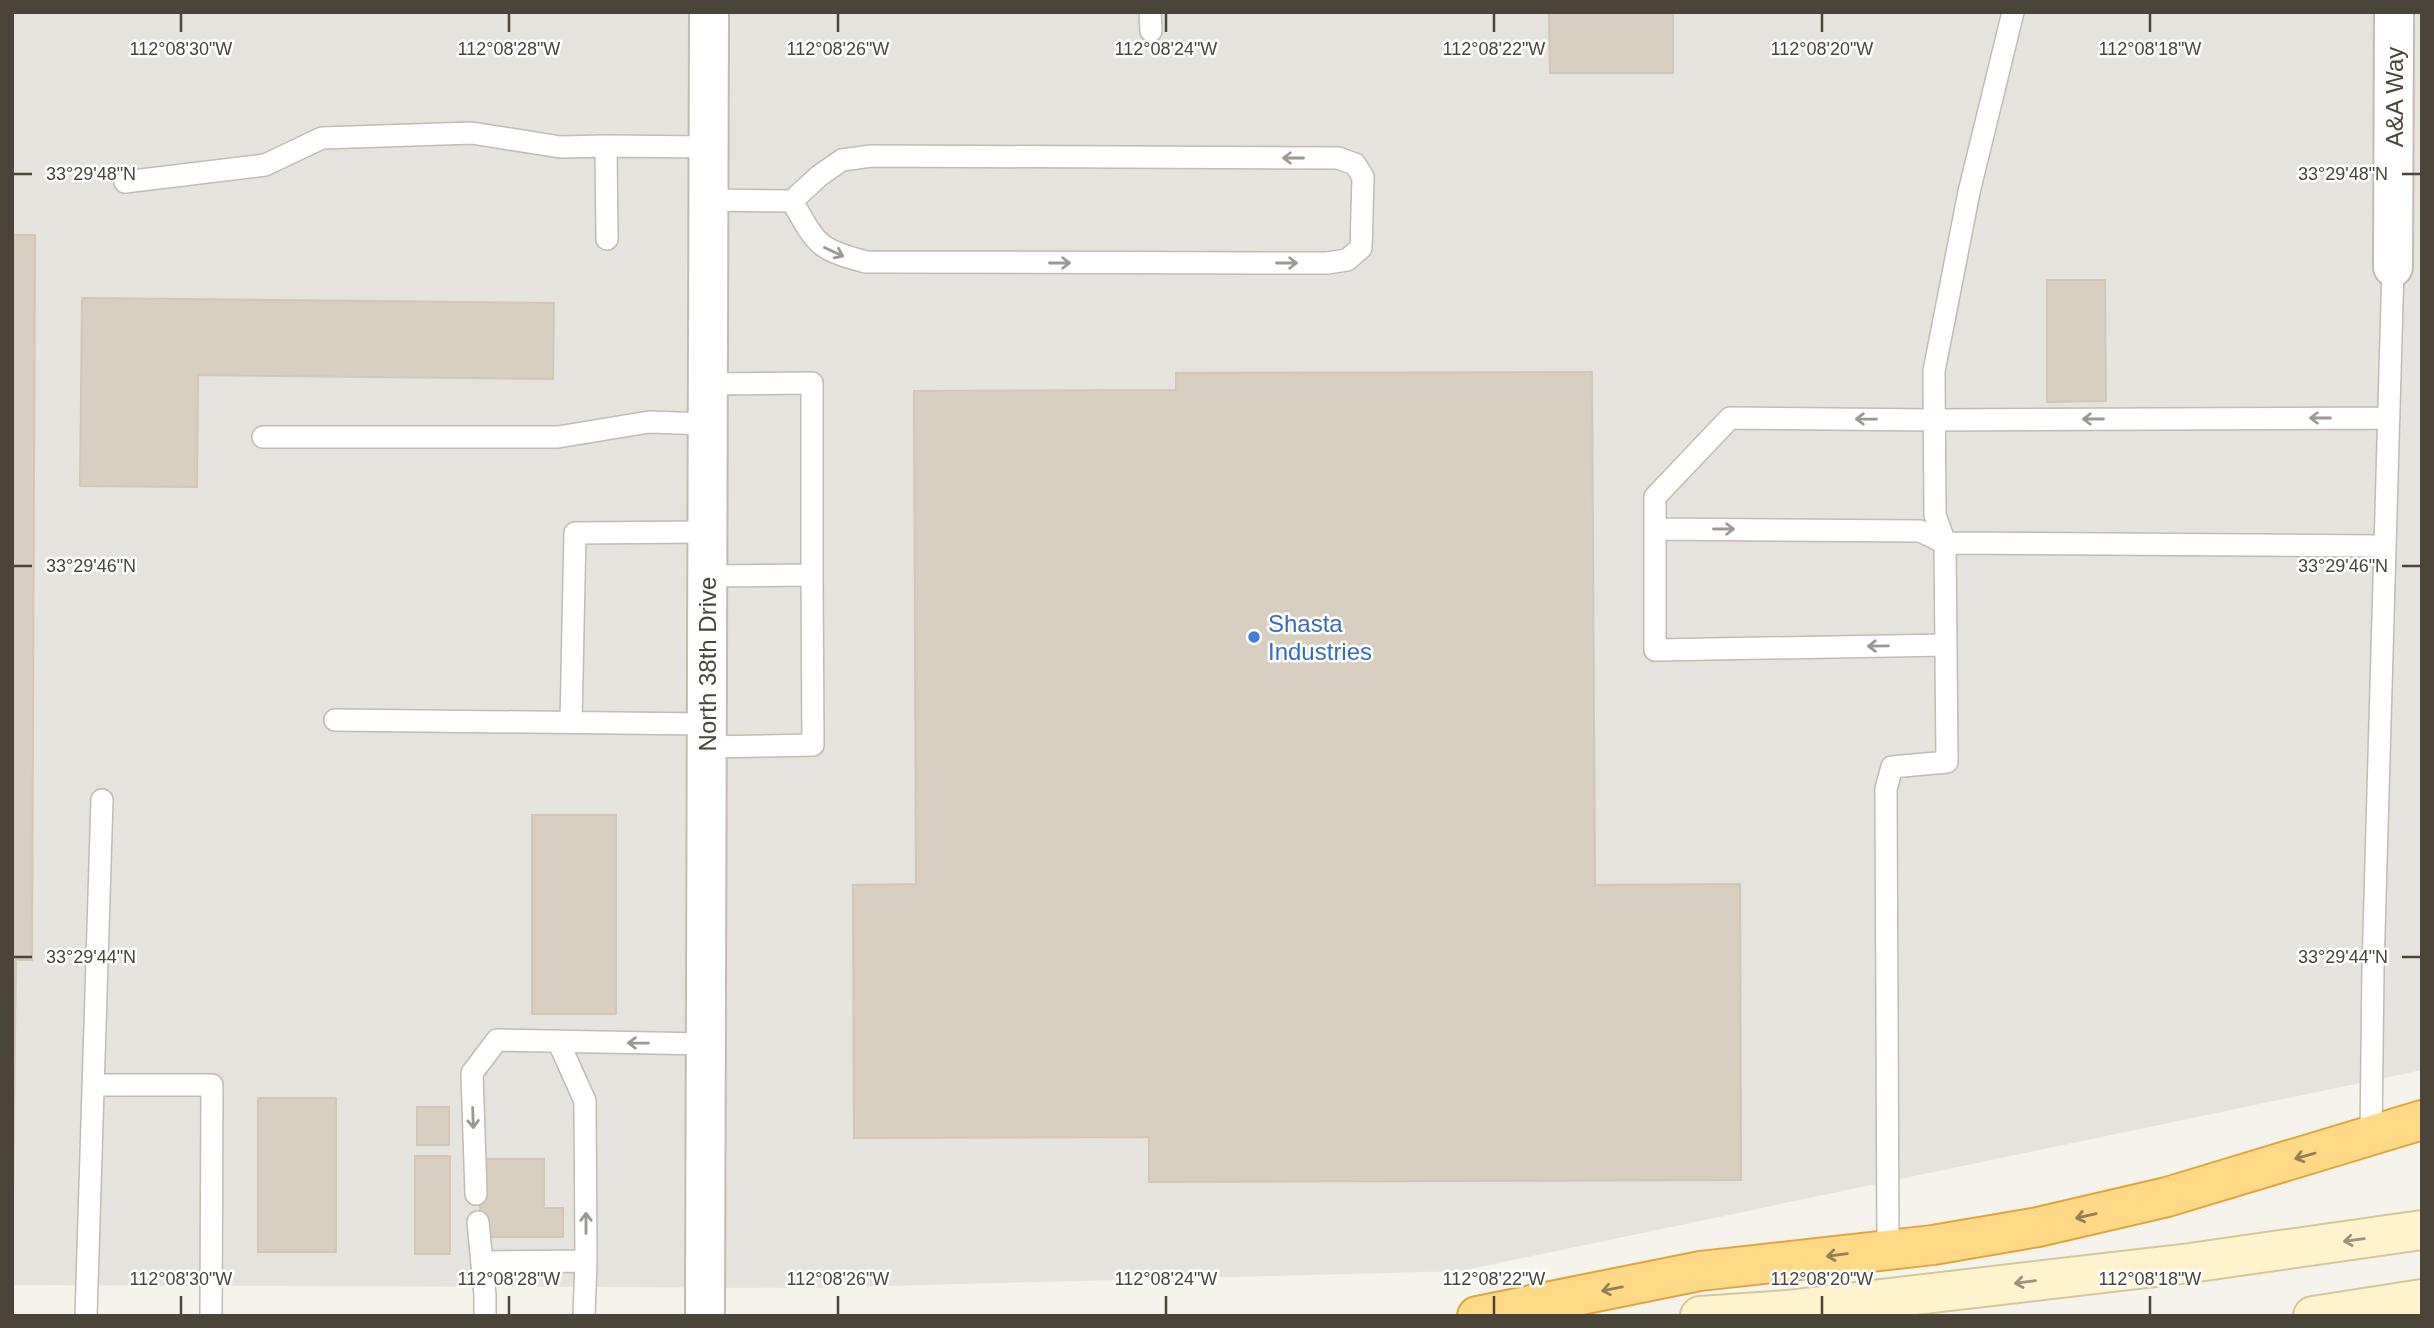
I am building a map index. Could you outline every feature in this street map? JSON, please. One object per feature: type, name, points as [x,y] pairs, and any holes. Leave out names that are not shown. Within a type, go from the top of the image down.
[{"type":"highway","points":[[1477,1316],[1700,1271],[1933,1245],[2038,1227],[2167,1197],[2422,1120]]},
{"type":"main road","points":[[1700,1316],[1787,1310],[2190,1263],[2422,1230]]},
{"type":"main road","points":[[2313,1316],[2422,1299]]},
{"type":"street","name":"North 38th Drive","points":[[705,1316],[709,12]]},
{"type":"street","name":"A&A Way","points":[[2393,267],[2394,12]]},
{"type":"lane","points":[[1888,1250],[1886,789],[1892,766],[1947,762],[1945,543],[1936,515],[1934,371],[1969,192],[2013,12]]},
{"type":"lane","points":[[125,182],[265,165],[322,138],[472,133],[560,147],[708,148]]},
{"type":"lane","points":[[606,146],[607,239]]},
{"type":"lane","points":[[708,200],[792,201],[819,176],[842,160],[871,156],[1338,158],[1355,164],[1363,177],[1361,248],[1347,260],[1327,263],[866,262],[837,255],[817,243],[792,201]]},
{"type":"lane","points":[[2371,1137],[2373,968],[2393,267]]},
{"type":"lane","points":[[335,720],[572,722],[813,745],[813,383],[707,384]]},
{"type":"lane","points":[[1946,645],[1656,650],[1655,497],[1730,418],[2389,418]]},
{"type":"lane","points":[[262,437],[558,437],[649,422],[707,424]]},
{"type":"lane","points":[[1656,529],[1920,531],[1945,543],[2385,546]]},
{"type":"lane","points":[[572,722],[575,533],[707,533]]},
{"type":"lane","points":[[707,576],[813,575]]},
{"type":"lane","points":[[86,1316],[102,800]]},
{"type":"lane","points":[[476,1194],[472,1073],[497,1040],[706,1044]]},
{"type":"lane","points":[[558,1041],[585,1101],[584,1316]]},
{"type":"lane","points":[[94,1084],[212,1085],[211,1316]]},
{"type":"lane","points":[[478,1222],[485,1316]]},
{"type":"lane","points":[[482,1262],[586,1261]]},
{"type":"shaded area","points":[[12,12],[2422,12],[2422,1070],[1460,1271],[808,1288],[12,1285]]},
{"type":"building","points":[[1549,12],[1673,12],[1673,73],[1550,73]]},
{"type":"building","points":[[12,235],[35,235],[32,960],[16,960],[13,1192]]},
{"type":"building","points":[[2047,280],[2105,280],[2106,401],[2047,402]]},
{"type":"building","points":[[82,298],[554,303],[553,379],[198,375],[197,487],[80,486]]},
{"type":"building","name":"Shasta Industries","points":[[1592,372],[1595,885],[1740,884],[1741,1180],[1149,1182],[1149,1137],[854,1138],[853,885],[916,884],[914,391],[1176,390],[1176,373]]},
{"type":"building","points":[[532,815],[616,815],[616,1014],[532,1014]]},
{"type":"building","points":[[258,1098],[336,1098],[336,1252],[258,1252]]},
{"type":"building","points":[[417,1107],[449,1107],[449,1145],[417,1145]]},
{"type":"building","points":[[415,1156],[450,1156],[450,1254],[415,1254]]},
{"type":"building","points":[[480,1159],[544,1159],[544,1208],[563,1208],[563,1237],[480,1237]]},
{"type":"place","name":"Shasta Industries","points":[[1254,637]]}]
